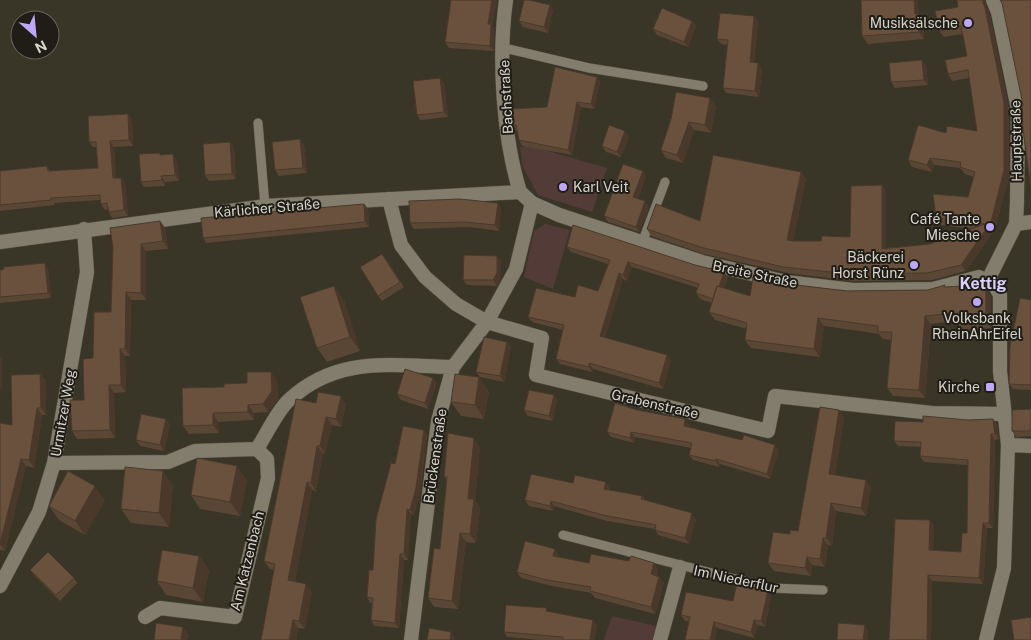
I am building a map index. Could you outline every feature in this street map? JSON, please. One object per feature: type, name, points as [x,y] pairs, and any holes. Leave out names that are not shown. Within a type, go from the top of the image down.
[{"type":"street","name":"Bachstraße","points":[[506,0],[504,78],[511,162],[520,192]]},
{"type":"street","name":"Hauptstraße","points":[[994,0],[1018,109],[1016,224]]},
{"type":"street","points":[[520,192],[532,203]]},
{"type":"street","name":"Kärlicher Straße","points":[[0,242],[84,229],[265,206],[520,192]]},
{"type":"street","name":"Grabenstraße","points":[[389,198],[401,245],[425,277],[456,304],[487,322],[542,338],[536,375],[768,431],[775,396],[932,413],[1004,414]]},
{"type":"street","name":"Breite Straße","points":[[532,203],[559,215],[702,262],[786,282],[853,290],[933,289],[979,277],[988,280]]},
{"type":"street","name":"Brückenstraße","points":[[411,640],[438,421],[452,367],[487,322],[516,269],[532,203]]},
{"type":"street","points":[[986,640],[1004,568],[1008,446],[1000,371],[1000,295],[994,284],[988,280],[1016,224],[1031,222]]},
{"type":"street","name":"Urmitzer Weg","points":[[0,586],[39,512],[54,463],[87,272],[84,229]]},
{"type":"street","points":[[54,463],[168,462],[195,451],[258,449],[287,401],[324,376],[358,365],[452,367]]},
{"type":"street","points":[[1008,446],[1031,446]]},
{"type":"street","name":"Am Katzenbach","points":[[145,617],[160,608],[236,617],[268,478],[267,459],[258,449]]},
{"type":"street","name":"Im Niederflur","points":[[660,640],[680,567]]},
{"type":"lane","points":[[504,48],[589,68],[703,86]]},
{"type":"lane","points":[[258,123],[265,206]]},
{"type":"lane","points":[[642,243],[665,182]]},
{"type":"lane","name":"Im Niederflur","points":[[563,535],[680,567],[770,588],[823,590]]},
{"type":"shaded area","points":[[520,147],[534,147],[607,168],[592,212],[538,195],[523,167]]},
{"type":"shaded area","points":[[545,224],[570,230],[553,289],[524,277],[534,231]]},
{"type":"shaded area","points":[[612,616],[656,626],[652,640],[604,640]]},
{"type":"building","points":[[451,0],[492,0],[488,24],[491,24],[490,46],[445,42]]},
{"type":"building","points":[[524,0],[550,5],[544,27],[519,21]]},
{"type":"building","points":[[861,0],[914,0],[915,14],[918,14],[919,32],[862,36]]},
{"type":"building","points":[[957,0],[982,0],[1004,103],[1004,170],[991,222],[961,265],[927,273],[849,274],[783,267],[700,247],[647,229],[656,204],[700,221],[713,155],[801,172],[787,240],[821,241],[822,236],[850,237],[851,186],[882,185],[882,249],[930,244],[985,224],[936,218],[933,194],[968,197],[975,172],[960,167],[961,162],[930,158],[927,165],[908,160],[918,125],[946,133],[947,126],[977,131],[968,70],[948,74],[945,60],[967,56],[961,26],[939,31],[935,11],[958,7]]},
{"type":"building","points":[[1000,0],[1031,0],[1031,189],[1022,122],[1022,100]]},
{"type":"building","points":[[662,8],[692,21],[684,42],[653,29]]},
{"type":"building","points":[[720,13],[754,16],[750,62],[758,63],[755,91],[723,88],[728,40],[717,39]]},
{"type":"building","points":[[922,60],[924,80],[891,82],[889,63]]},
{"type":"building","points":[[555,67],[597,77],[591,104],[577,102],[568,150],[519,140],[516,125],[512,125],[511,109],[547,107]]},
{"type":"building","points":[[440,78],[444,112],[417,115],[413,81]]},
{"type":"building","points":[[676,92],[710,98],[705,125],[689,122],[677,155],[661,150],[671,119]]},
{"type":"building","points":[[128,114],[129,140],[110,141],[113,178],[121,178],[124,210],[109,212],[107,203],[101,204],[100,195],[51,198],[51,200],[0,205],[0,171],[47,166],[48,171],[98,168],[96,142],[89,142],[88,116]]},
{"type":"building","points":[[609,125],[625,131],[617,152],[602,146]]},
{"type":"building","points":[[300,139],[303,168],[275,170],[272,142]]},
{"type":"building","points":[[230,142],[232,174],[205,175],[203,144]]},
{"type":"building","points":[[160,153],[160,155],[173,154],[175,175],[161,176],[162,180],[141,182],[139,154]]},
{"type":"building","points":[[623,164],[643,171],[633,197],[645,201],[636,227],[604,216]]},
{"type":"building","points":[[460,199],[498,203],[495,225],[465,222],[410,223],[409,201]]},
{"type":"building","points":[[364,204],[365,222],[203,238],[201,218]]},
{"type":"building","points":[[160,221],[163,241],[141,244],[141,293],[126,292],[125,349],[120,349],[121,385],[109,385],[110,430],[72,431],[70,400],[84,400],[83,359],[93,358],[94,312],[111,312],[113,248],[110,228]]},
{"type":"building","points":[[573,225],[695,265],[724,272],[713,299],[696,293],[699,284],[628,262],[623,275],[619,273],[600,336],[667,355],[659,383],[589,363],[589,367],[556,359],[564,325],[528,317],[536,288],[575,297],[578,285],[598,291],[610,260],[567,247]]},
{"type":"building","points":[[382,254],[400,282],[378,296],[360,267]]},
{"type":"building","points":[[464,255],[497,256],[497,273],[493,280],[463,280]]},
{"type":"building","points":[[45,263],[48,293],[0,297],[0,270],[4,269],[3,267]]},
{"type":"building","points":[[753,277],[779,283],[847,291],[928,290],[945,285],[944,287],[983,285],[986,289],[986,320],[956,322],[956,313],[925,316],[919,390],[887,388],[892,332],[878,332],[878,326],[818,318],[814,349],[745,340],[747,323],[709,312],[717,286],[750,296]]},
{"type":"building","points":[[334,286],[350,337],[317,348],[300,297]]},
{"type":"building","points":[[1020,298],[1031,300],[1031,385],[1009,384],[1010,346]]},
{"type":"building","points":[[484,337],[507,342],[500,376],[476,372]]},
{"type":"building","points":[[405,369],[433,378],[425,403],[397,394]]},
{"type":"building","points":[[247,372],[271,372],[272,391],[263,404],[248,405],[248,412],[213,413],[213,425],[183,426],[182,388],[224,387],[224,384],[247,383]]},
{"type":"building","points":[[40,374],[41,408],[37,408],[29,460],[21,459],[0,544],[0,423],[12,425],[11,375]]},
{"type":"building","points":[[455,374],[479,377],[475,405],[451,402]]},
{"type":"building","points":[[529,390],[554,395],[549,416],[524,410]]},
{"type":"building","points":[[318,392],[341,396],[336,419],[326,417],[320,446],[317,446],[311,483],[307,482],[288,580],[306,584],[299,621],[293,620],[289,640],[261,640],[275,564],[264,561],[296,399],[316,403]]},
{"type":"building","points":[[615,403],[637,410],[685,419],[684,426],[742,440],[744,435],[775,445],[767,474],[716,459],[716,461],[689,455],[692,443],[631,432],[630,438],[607,432]]},
{"type":"building","points":[[820,407],[839,410],[829,474],[866,480],[861,508],[831,503],[826,538],[823,538],[820,559],[807,557],[805,568],[768,563],[773,532],[790,534],[790,530],[798,531]]},
{"type":"building","points":[[1031,409],[1031,431],[1012,431],[1012,410]]},
{"type":"building","points":[[141,414],[166,419],[160,445],[136,440]]},
{"type":"building","points":[[923,416],[968,420],[993,419],[995,434],[991,434],[989,523],[983,523],[979,578],[928,575],[927,640],[889,640],[895,519],[930,520],[929,550],[961,552],[962,533],[967,533],[968,460],[920,456],[921,442],[894,441],[895,421],[923,422]]},
{"type":"building","points":[[403,426],[424,430],[416,488],[410,510],[407,509],[404,554],[400,554],[395,623],[371,620],[373,598],[367,597],[369,570],[373,570],[376,519],[391,463],[395,464]]},
{"type":"building","points":[[448,433],[474,438],[468,499],[474,499],[470,534],[460,533],[452,601],[428,598],[434,548],[440,549],[447,477],[444,477]]},
{"type":"building","points":[[197,458],[237,466],[230,502],[191,495]]},
{"type":"building","points":[[125,467],[163,471],[159,513],[121,509]]},
{"type":"building","points":[[68,471],[95,486],[75,521],[49,506]]},
{"type":"building","points":[[531,474],[573,483],[575,475],[606,482],[604,489],[642,496],[641,499],[692,513],[685,538],[655,530],[656,525],[603,515],[551,501],[550,506],[525,500]]},
{"type":"building","points":[[525,541],[555,549],[553,556],[589,563],[591,554],[629,561],[631,556],[654,563],[651,574],[659,577],[651,607],[590,591],[591,587],[547,580],[517,572]]},
{"type":"building","points":[[162,550],[199,556],[193,588],[157,581]]},
{"type":"building","points":[[48,552],[74,578],[56,595],[30,570]]},
{"type":"building","points":[[737,583],[768,591],[761,621],[754,620],[751,632],[714,622],[710,640],[685,640],[690,617],[681,615],[686,592],[733,601]]},
{"type":"building","points":[[506,605],[547,608],[546,611],[593,620],[590,640],[563,640],[563,637],[504,632]]},
{"type":"building","points":[[1031,617],[1031,640],[1014,640],[1011,620]]},
{"type":"building","points":[[156,623],[183,627],[181,640],[154,640]]},
{"type":"building","points":[[838,623],[865,625],[863,640],[837,640]]},
{"type":"building","points":[[429,628],[451,632],[450,640],[427,640]]},
{"type":"place","name":"Musiksälsche","points":[[968,23]]},
{"type":"place","name":"Karl Veit","points":[[563,187]]},
{"type":"place","name":"Café Tante Miesche","points":[[990,227]]},
{"type":"place","name":"Bäckerei Horst Rünz","points":[[914,265]]},
{"type":"place","name":"Volksbank RheinAhrEifel","points":[[977,302]]},
{"type":"place","name":"Kirche","points":[[990,387]]},
{"type":"district","name":"Kettig","points":[[983,283]]}]
